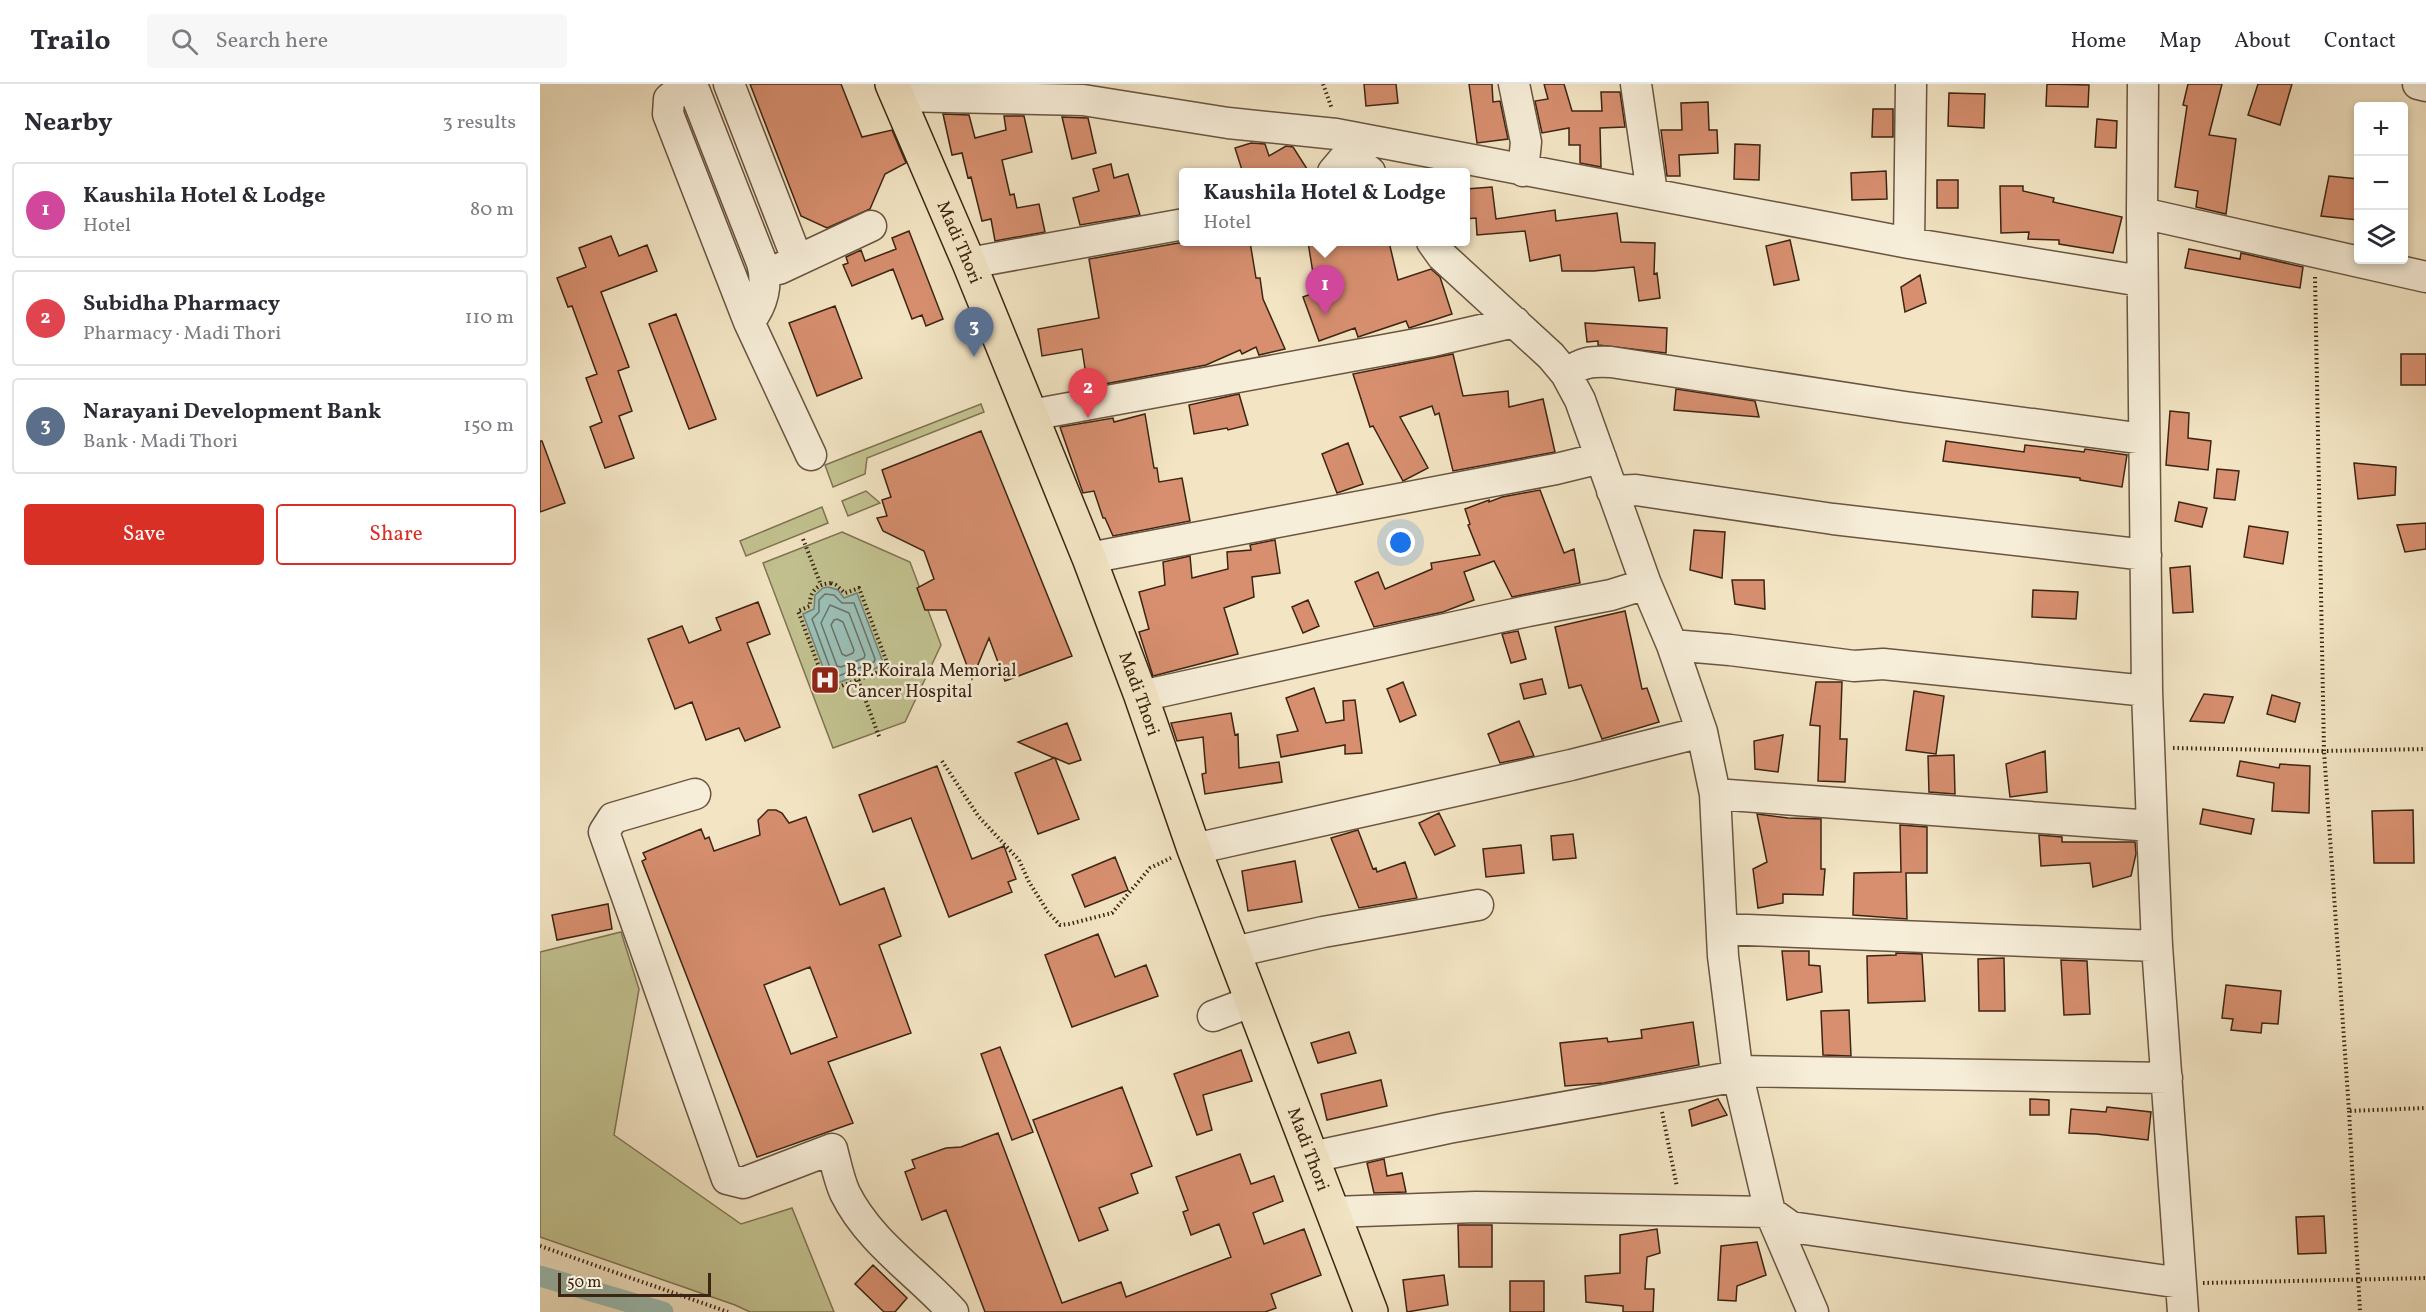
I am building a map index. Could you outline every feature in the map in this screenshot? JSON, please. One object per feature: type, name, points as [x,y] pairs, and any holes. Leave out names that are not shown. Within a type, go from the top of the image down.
[{"type":"main road","name":"Madi Thori","points":[[894,90],[969,264],[1089,558],[1141,696],[1194,849],[1370,1312]]},
{"type":"street","points":[[729,84],[797,259]]},
{"type":"street","points":[[1514,84],[1526,142],[1523,171]]},
{"type":"street","points":[[1636,84],[1652,193]]},
{"type":"street","points":[[1909,243],[1911,84]]},
{"type":"street","points":[[1333,1212],[1476,1207],[1770,1212],[1791,1227],[2182,1298],[2157,946],[2147,691],[2141,281],[2143,84]]},
{"type":"street","points":[[2418,84],[2426,86]]},
{"type":"street","points":[[749,321],[758,311],[766,275],[698,88],[687,89],[677,92],[669,99],[668,114],[749,321],[811,455]]},
{"type":"street","points":[[894,90],[1082,92],[1228,123],[1336,134],[1352,160],[1523,171],[1652,193],[1909,243],[2141,281]]},
{"type":"street","points":[[2142,213],[2426,277]]},
{"type":"street","points":[[766,275],[871,226]]},
{"type":"street","points":[[969,264],[1179,226]]},
{"type":"street","points":[[1435,246],[1442,256],[1551,356],[1566,374],[1580,399],[1646,584],[1672,645],[1702,732],[1714,794],[1723,956],[1738,1074],[1770,1212],[1814,1312]]},
{"type":"street","points":[[1031,415],[1433,341],[1515,322]]},
{"type":"street","points":[[1566,374],[1578,365],[1593,361],[1611,362],[2144,439]]},
{"type":"street","points":[[1089,558],[1556,469],[1601,458]]},
{"type":"street","points":[[1612,491],[1636,490],[1833,519],[2146,555]]},
{"type":"street","points":[[1141,696],[1611,595],[1646,584]]},
{"type":"street","points":[[1672,645],[1854,666],[1883,664],[2147,691]]},
{"type":"street","points":[[1194,849],[1571,765],[1702,732]]},
{"type":"street","points":[[696,794],[613,818],[604,832],[727,1179],[743,1183],[832,1149],[845,1192],[857,1212],[889,1252],[937,1294],[953,1312]]},
{"type":"street","points":[[1714,794],[2152,826]]},
{"type":"street","points":[[1234,952],[1323,932],[1478,905]]},
{"type":"street","points":[[1722,929],[2157,946]]},
{"type":"street","points":[[1213,1016],[1252,1001]]},
{"type":"street","points":[[1312,1157],[1448,1128],[1658,1092],[1738,1074],[2167,1078]]},
{"type":"path","points":[[2314,253],[2324,751],[2360,1280],[2360,1312]]},
{"type":"path","points":[[803,539],[821,585]]},
{"type":"path","points":[[821,585],[837,585],[844,593],[859,588],[889,668],[858,680],[828,691],[798,611],[810,606],[811,595],[821,585]]},
{"type":"path","points":[[858,680],[880,739]]},
{"type":"path","points":[[2150,747],[2324,751],[2426,748]]},
{"type":"path","points":[[942,761],[979,817],[1019,860],[1029,882],[1048,912],[1060,925],[1112,913],[1150,868],[1194,849]]},
{"type":"path","points":[[1658,1092],[1681,1211]]},
{"type":"path","points":[[2349,1112],[2426,1108]]},
{"type":"path","points":[[540,1246],[728,1312]]},
{"type":"path","points":[[2182,1298],[2360,1280],[2426,1278]]},
{"type":"green space","points":[[981,404],[984,412],[867,458],[865,474],[833,487],[825,465]]},
{"type":"green space","points":[[866,491],[880,503],[848,516],[842,501]]},
{"type":"green space","points":[[822,507],[828,523],[746,556],[740,541]]},
{"type":"green space","points":[[842,532],[910,562],[941,645],[905,722],[833,748],[763,563]]},
{"type":"green space","points":[[621,932],[639,989],[614,1135],[741,1224],[792,1208],[834,1312],[750,1312],[540,1237],[540,952]]},
{"type":"water","points":[[828,587],[838,590],[844,598],[857,593],[884,665],[830,686],[803,614],[814,609],[815,595]]},
{"type":"building","points":[[750,84],[841,84],[862,137],[892,130],[906,163],[885,174],[870,209],[827,228],[801,216]]},
{"type":"building","points":[[1364,84],[1396,84],[1398,103],[1366,106]]},
{"type":"building","points":[[1469,84],[1492,84],[1493,102],[1500,101],[1508,139],[1477,143]]},
{"type":"building","points":[[1544,84],[1564,84],[1572,111],[1602,111],[1601,92],[1620,92],[1625,127],[1600,128],[1601,167],[1580,163],[1580,145],[1569,145],[1569,128],[1542,133],[1535,101],[1548,99]]},
{"type":"building","points":[[2047,84],[2089,85],[2088,107],[2046,106]]},
{"type":"building","points":[[2188,84],[2222,84],[2209,135],[2236,139],[2226,214],[2196,207],[2198,191],[2175,187],[2187,106],[2183,105]]},
{"type":"building","points":[[2258,84],[2292,84],[2280,125],[2248,115]]},
{"type":"building","points":[[1949,93],[1985,94],[1984,128],[1948,126]]},
{"type":"building","points":[[1708,102],[1709,130],[1717,130],[1718,153],[1679,155],[1680,176],[1667,176],[1661,130],[1682,130],[1681,103]]},
{"type":"building","points":[[1873,109],[1893,109],[1893,137],[1872,137]]},
{"type":"building","points":[[943,114],[969,115],[975,138],[1006,130],[1004,116],[1024,116],[1032,152],[1002,160],[1010,195],[1014,194],[1017,208],[1039,204],[1045,232],[995,241],[991,219],[982,221],[971,177],[968,178],[962,153],[952,155]]},
{"type":"building","points":[[1062,117],[1088,118],[1096,153],[1072,159]]},
{"type":"building","points":[[2097,119],[2117,121],[2116,148],[2095,147]]},
{"type":"building","points":[[1251,143],[1265,144],[1269,156],[1286,146],[1293,147],[1306,168],[1241,168],[1235,148]]},
{"type":"building","points":[[1735,144],[1760,145],[1759,180],[1734,179]]},
{"type":"building","points":[[1111,164],[1114,178],[1128,174],[1140,215],[1080,225],[1073,198],[1099,191],[1093,169]]},
{"type":"building","points":[[1886,171],[1887,199],[1852,200],[1851,173]]},
{"type":"building","points":[[2329,176],[2354,179],[2354,220],[2321,216]]},
{"type":"building","points":[[1937,180],[1958,180],[1958,208],[1937,208]]},
{"type":"building","points":[[2000,186],[2023,186],[2023,191],[2054,198],[2053,202],[2122,217],[2113,253],[2059,244],[2059,240],[2028,239],[2029,232],[2001,233]]},
{"type":"building","points":[[1492,187],[1496,219],[1555,210],[1556,221],[1617,213],[1621,242],[1655,243],[1654,274],[1657,273],[1660,298],[1639,301],[1634,267],[1562,271],[1560,255],[1530,261],[1525,231],[1477,235],[1476,218],[1470,219],[1470,189]]},
{"type":"building","points":[[909,231],[943,319],[926,326],[922,315],[912,319],[893,269],[852,286],[843,265],[848,263],[846,257],[861,250],[865,261],[896,249],[892,238]]},
{"type":"building","points":[[611,236],[619,256],[647,245],[657,271],[601,292],[629,367],[618,371],[632,411],[619,416],[634,458],[605,468],[590,427],[602,422],[586,378],[597,374],[572,306],[568,307],[557,278],[586,267],[579,248]]},
{"type":"building","points":[[1790,240],[1799,280],[1774,285],[1766,246]]},
{"type":"building","points":[[1179,243],[1179,246],[1251,246],[1256,278],[1260,278],[1263,299],[1285,349],[1259,355],[1256,347],[1242,354],[1240,350],[1206,365],[1094,386],[1093,374],[1086,375],[1082,349],[1042,356],[1038,329],[1099,318],[1089,259]]},
{"type":"building","points":[[1309,246],[1390,246],[1398,280],[1431,269],[1440,277],[1452,314],[1409,328],[1406,321],[1358,337],[1355,328],[1319,341],[1303,297],[1316,292]]},
{"type":"building","points":[[2189,249],[2240,259],[2241,253],[2303,267],[2300,288],[2185,268]]},
{"type":"building","points":[[1920,275],[1926,303],[1905,312],[1901,287]]},
{"type":"building","points":[[835,306],[862,378],[817,396],[789,323]]},
{"type":"building","points":[[676,314],[716,419],[689,429],[649,324]]},
{"type":"building","points":[[1585,323],[1667,328],[1666,353],[1598,345],[1598,341],[1587,342]]},
{"type":"building","points":[[1453,354],[1463,396],[1508,391],[1509,407],[1543,399],[1555,452],[1453,471],[1439,413],[1435,415],[1432,406],[1400,417],[1428,468],[1403,481],[1373,426],[1370,427],[1353,374]]},
{"type":"building","points":[[2401,354],[2426,354],[2426,385],[2401,385]]},
{"type":"building","points":[[1676,389],[1755,401],[1759,417],[1674,410]]},
{"type":"building","points":[[1239,394],[1248,425],[1194,434],[1189,405]]},
{"type":"building","points":[[2170,411],[2189,413],[2188,438],[2211,441],[2208,470],[2166,465]]},
{"type":"building","points":[[1145,414],[1154,468],[1157,468],[1159,482],[1182,478],[1190,521],[1113,536],[1103,518],[1094,491],[1083,493],[1060,427],[1113,418],[1114,422]]},
{"type":"building","points":[[981,431],[1072,656],[1005,681],[989,638],[972,679],[946,610],[925,610],[917,588],[934,579],[924,551],[883,531],[877,518],[887,516],[882,500],[891,497],[882,470]]},
{"type":"building","points":[[540,441],[542,441],[565,503],[540,512]]},
{"type":"building","points":[[1946,441],[2024,452],[2025,445],[2084,452],[2085,449],[2127,455],[2122,487],[2080,480],[2080,478],[1943,461]]},
{"type":"building","points":[[1348,443],[1363,484],[1337,493],[1322,454]]},
{"type":"building","points":[[2354,463],[2396,467],[2395,495],[2358,499]]},
{"type":"building","points":[[2217,469],[2239,471],[2235,500],[2214,498]]},
{"type":"building","points":[[1540,490],[1564,553],[1574,549],[1580,583],[1512,597],[1494,561],[1464,572],[1474,600],[1443,612],[1374,627],[1355,582],[1378,572],[1385,589],[1432,569],[1431,563],[1480,555],[1468,525],[1470,524],[1465,509],[1489,500],[1489,502],[1502,497]]},
{"type":"building","points":[[2179,502],[2207,508],[2202,527],[2175,521]]},
{"type":"building","points":[[2426,523],[2426,549],[2405,552],[2397,525]]},
{"type":"building","points":[[2249,526],[2288,532],[2283,564],[2244,557]]},
{"type":"building","points":[[1694,530],[1725,532],[1722,578],[1690,570]]},
{"type":"building","points":[[1275,540],[1280,573],[1252,577],[1254,597],[1224,608],[1238,654],[1153,676],[1139,632],[1149,629],[1139,592],[1165,585],[1163,562],[1190,556],[1192,578],[1228,569],[1227,552],[1251,550],[1250,545]]},
{"type":"building","points":[[2190,566],[2193,612],[2173,613],[2170,568]]},
{"type":"building","points":[[1732,580],[1764,580],[1765,609],[1735,604]]},
{"type":"building","points":[[2033,590],[2078,592],[2076,619],[2032,617]]},
{"type":"building","points":[[1308,600],[1319,626],[1303,633],[1292,607]]},
{"type":"building","points":[[758,602],[770,634],[747,643],[780,727],[745,741],[739,728],[706,740],[692,702],[675,709],[648,639],[682,626],[689,643],[721,630],[716,618]]},
{"type":"building","points":[[1625,611],[1642,689],[1647,688],[1659,722],[1602,739],[1581,685],[1569,688],[1555,627]]},
{"type":"building","points":[[1518,631],[1526,659],[1511,663],[1502,634]]},
{"type":"building","points":[[1542,679],[1546,694],[1524,699],[1520,684]]},
{"type":"building","points":[[1403,682],[1416,715],[1400,722],[1387,689]]},
{"type":"building","points":[[1816,682],[1842,682],[1840,739],[1847,739],[1845,782],[1818,781],[1820,726],[1810,725]]},
{"type":"building","points":[[1314,688],[1326,723],[1344,720],[1343,701],[1355,700],[1362,753],[1345,754],[1345,745],[1281,757],[1277,735],[1298,731],[1286,698]]},
{"type":"building","points":[[1914,691],[1944,696],[1936,754],[1906,750]]},
{"type":"building","points":[[2204,694],[2233,697],[2224,723],[2190,721]]},
{"type":"building","points":[[2272,695],[2300,703],[2295,722],[2267,714]]},
{"type":"building","points":[[1231,713],[1235,735],[1238,734],[1239,768],[1279,762],[1282,782],[1205,794],[1202,774],[1206,773],[1203,737],[1177,741],[1171,723]]},
{"type":"building","points":[[1519,721],[1534,756],[1500,763],[1488,734]]},
{"type":"building","points":[[1067,723],[1081,760],[1069,764],[1055,758],[1079,819],[1038,834],[1015,773],[1054,758],[1018,742]]},
{"type":"building","points":[[1783,735],[1778,772],[1755,769],[1754,741]]},
{"type":"building","points":[[2045,751],[2047,792],[2010,797],[2006,764]]},
{"type":"building","points":[[1954,755],[1955,794],[1929,792],[1928,756]]},
{"type":"building","points":[[2240,761],[2279,768],[2280,764],[2310,766],[2309,813],[2272,811],[2274,783],[2237,776]]},
{"type":"building","points":[[937,766],[972,859],[1004,846],[1016,879],[1008,882],[1012,892],[949,917],[911,818],[873,832],[859,795]]},
{"type":"building","points":[[2203,809],[2254,819],[2251,834],[2200,824]]},
{"type":"building","points":[[768,810],[782,813],[789,823],[806,817],[840,905],[884,888],[901,936],[879,945],[911,1033],[828,1062],[853,1123],[757,1157],[642,861],[646,859],[643,853],[701,829],[705,839],[709,837],[714,851],[760,835],[758,820]],"holes":[[[810,967],[837,1037],[791,1054],[764,985]]]},
{"type":"building","points":[[2413,810],[2414,863],[2374,863],[2372,811]]},
{"type":"building","points":[[1439,813],[1455,846],[1435,855],[1419,823]]},
{"type":"building","points":[[1757,814],[1821,819],[1821,869],[1825,869],[1823,895],[1783,894],[1783,903],[1758,908],[1753,869],[1767,862]]},
{"type":"building","points":[[1900,825],[1927,827],[1927,873],[1906,873],[1907,919],[1853,915],[1854,873],[1901,872]]},
{"type":"building","points":[[1358,830],[1373,869],[1376,868],[1377,872],[1405,862],[1417,898],[1359,908],[1331,838]]},
{"type":"building","points":[[1573,834],[1576,858],[1553,860],[1551,836]]},
{"type":"building","points":[[2039,835],[2062,837],[2062,842],[2135,842],[2136,854],[2131,876],[2093,887],[2090,863],[2041,866]]},
{"type":"building","points":[[1521,845],[1524,873],[1486,877],[1483,849]]},
{"type":"building","points":[[1115,857],[1128,890],[1085,907],[1072,875]]},
{"type":"building","points":[[1295,861],[1302,902],[1248,911],[1242,871]]},
{"type":"building","points":[[608,904],[612,929],[557,940],[552,915]]},
{"type":"building","points":[[1098,934],[1115,977],[1146,965],[1158,996],[1072,1027],[1045,955]]},
{"type":"building","points":[[1782,951],[1809,951],[1809,965],[1820,966],[1822,992],[1787,1000]]},
{"type":"building","points":[[1896,953],[1922,954],[1925,1001],[1868,1003],[1867,956],[1896,955]]},
{"type":"building","points":[[2004,958],[2005,1011],[1979,1011],[1978,959]]},
{"type":"building","points":[[2061,960],[2087,961],[2090,1014],[2064,1015]]},
{"type":"building","points":[[2226,985],[2281,991],[2278,1024],[2262,1023],[2261,1033],[2231,1030],[2233,1019],[2222,1018]]},
{"type":"building","points":[[1849,1010],[1851,1056],[1823,1055],[1821,1011]]},
{"type":"building","points":[[1693,1022],[1699,1065],[1604,1083],[1565,1086],[1560,1043],[1607,1038],[1608,1042],[1642,1038],[1641,1030]]},
{"type":"building","points":[[1349,1032],[1356,1053],[1318,1063],[1311,1043]]},
{"type":"building","points":[[1000,1047],[1033,1132],[1012,1140],[981,1054]]},
{"type":"building","points":[[1241,1050],[1252,1081],[1203,1095],[1212,1130],[1197,1135],[1174,1074]]},
{"type":"building","points":[[1381,1080],[1387,1106],[1327,1120],[1321,1094]]},
{"type":"building","points":[[1122,1087],[1152,1166],[1131,1174],[1138,1193],[1099,1208],[1108,1230],[1079,1241],[1033,1120]]},
{"type":"building","points":[[1718,1099],[1727,1115],[1692,1126],[1689,1110]]},
{"type":"building","points":[[2030,1099],[2049,1100],[2049,1115],[2030,1115]]},
{"type":"building","points":[[2107,1107],[2151,1112],[2148,1140],[2069,1133],[2071,1109],[2106,1112]]},
{"type":"building","points":[[998,1133],[1062,1303],[1121,1282],[1126,1297],[1231,1257],[1219,1224],[1191,1235],[1183,1212],[1188,1210],[1176,1177],[1240,1154],[1251,1184],[1274,1176],[1283,1201],[1253,1213],[1264,1244],[1304,1229],[1321,1275],[1271,1294],[1276,1308],[1265,1312],[985,1312],[946,1210],[922,1220],[905,1172],[915,1168],[912,1160],[946,1148],[961,1147]]},
{"type":"building","points":[[1384,1159],[1387,1176],[1402,1173],[1406,1192],[1374,1193],[1367,1163]]},
{"type":"building","points":[[2324,1216],[2326,1253],[2298,1254],[2296,1217]]},
{"type":"building","points":[[1458,1225],[1492,1225],[1492,1267],[1459,1267]]},
{"type":"building","points":[[1657,1229],[1660,1253],[1647,1257],[1645,1289],[1654,1289],[1653,1312],[1623,1312],[1623,1306],[1586,1302],[1585,1276],[1620,1273],[1620,1235]]},
{"type":"building","points":[[1757,1242],[1766,1275],[1737,1286],[1736,1301],[1718,1300],[1721,1246]]},
{"type":"building","points":[[873,1265],[907,1298],[895,1312],[884,1312],[855,1284]]},
{"type":"building","points":[[1444,1275],[1448,1305],[1407,1312],[1403,1280]]},
{"type":"building","points":[[1510,1281],[1544,1281],[1544,1312],[1510,1312]]},
{"type":"waterway","points":[[540,1276],[663,1312]]},
{"type":"place","name":"Kaushila Hotel & Lodge","points":[[1325,315]]},
{"type":"place","name":"Narayani Development Bank","points":[[974,357]]},
{"type":"place","name":"Subidha Pharmacy","points":[[1088,418]]},
{"type":"place","name":"B.P. Koirala Memorial Cancer Hospital","points":[[825,680]]}]
